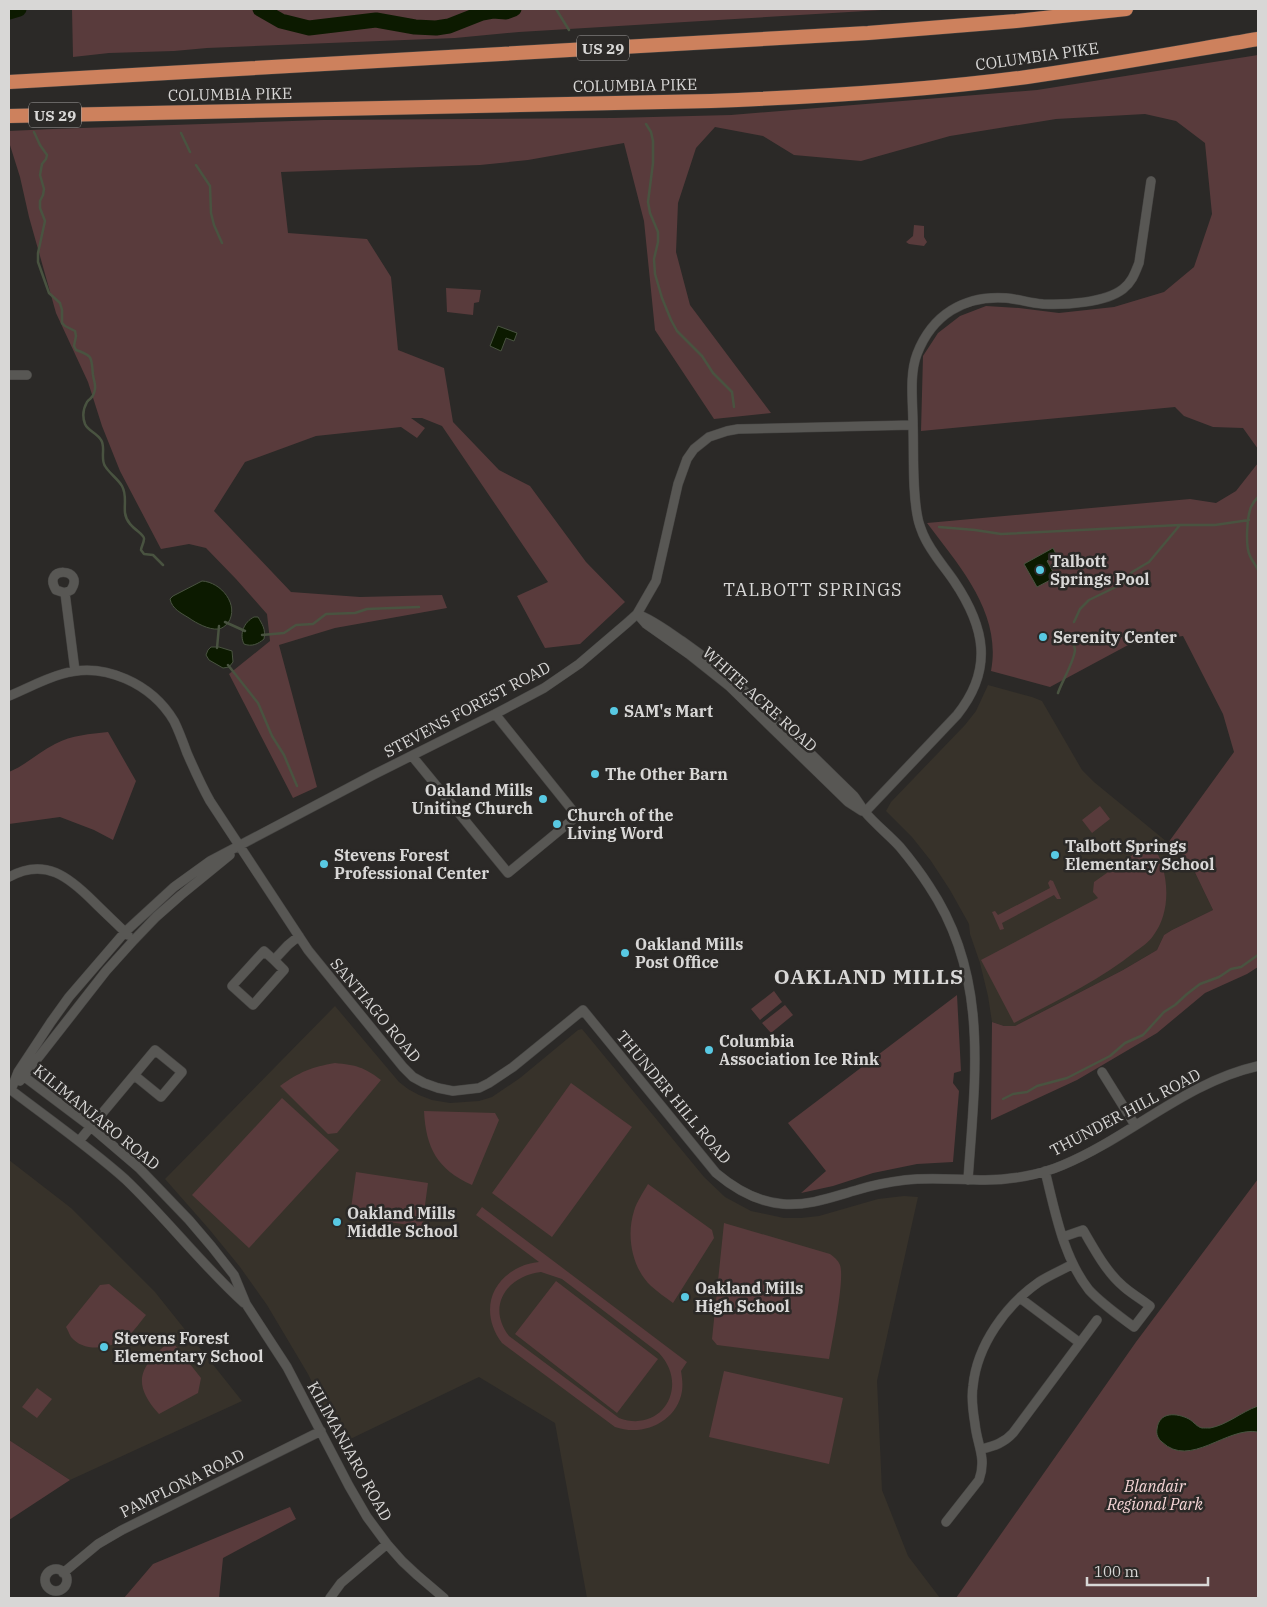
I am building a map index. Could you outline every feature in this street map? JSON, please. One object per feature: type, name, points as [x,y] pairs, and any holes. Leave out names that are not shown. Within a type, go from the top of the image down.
[{"type":"highway","name":"COLUMBIA PIKE","points":[[9,82],[811,36],[1016,21],[1126,9]]},
{"type":"highway","name":"COLUMBIA PIKE","points":[[9,116],[805,98],[876,93],[1026,77],[1258,40]]},
{"type":"street","points":[[865,812],[968,701],[978,676],[981,657],[978,628],[971,609],[929,546],[918,521],[913,425],[913,386],[916,356],[929,332],[945,314],[962,305],[985,298],[1006,298],[1051,304],[1090,300],[1112,295],[1123,289],[1134,276],[1139,263],[1151,181]]},
{"type":"street","points":[[9,375],[26,375]]},
{"type":"street","name":"STEVENS FOREST ROAD","points":[[10,1091],[50,1022],[64,1003],[125,932],[174,887],[210,861],[544,688],[598,649],[637,614],[656,581],[678,484],[687,459],[694,449],[708,437],[727,430],[738,429],[913,425]]},
{"type":"street","points":[[65,593],[74,671]]},
{"type":"street","name":"WHITE ACRE ROAD","points":[[637,614],[646,624],[690,655],[723,682],[848,802],[865,812],[901,848],[930,886],[946,914],[967,969],[971,991],[975,1044],[968,1180]]},
{"type":"street","name":"SANTIAGO ROAD","points":[[9,696],[48,679],[74,671],[93,671],[124,678],[141,687],[159,702],[174,722],[207,795],[299,936],[325,972],[403,1067],[424,1084],[453,1091],[479,1088],[513,1067],[583,1010]]},
{"type":"street","points":[[412,756],[508,873],[577,816],[495,714]]},
{"type":"street","name":"STEVENS FOREST ROAD","points":[[21,1074],[133,941],[156,917],[240,846]]},
{"type":"street","points":[[9,877],[34,869],[56,872],[72,881],[133,941]]},
{"type":"street","points":[[274,960],[299,936]]},
{"type":"street","points":[[264,951],[274,960],[284,970],[253,1005],[232,986],[264,951]]},
{"type":"street","name":"THUNDER HILL ROAD","points":[[583,1010],[716,1173],[742,1192],[772,1203],[797,1205],[819,1201],[858,1189],[905,1180],[953,1178],[987,1180],[1010,1178],[1045,1171],[1076,1159],[1216,1079],[1258,1066]]},
{"type":"street","points":[[79,1141],[91,1127],[134,1075],[155,1050],[182,1072],[161,1097],[134,1075]]},
{"type":"street","points":[[1102,1072],[1135,1125]]},
{"type":"street","name":"KILIMANJARO ROAD","points":[[21,1074],[91,1127],[139,1168],[189,1220],[234,1275],[246,1304],[287,1367],[367,1517],[387,1544],[417,1576],[444,1598]]},
{"type":"street","name":"KILIMANJARO ROAD","points":[[10,1091],[79,1141],[125,1180],[176,1231],[222,1283],[246,1304]]},
{"type":"street","points":[[1045,1171],[1063,1237],[1073,1264],[1090,1291],[1101,1302],[1134,1327],[1150,1306],[1124,1287],[1114,1277],[1084,1230],[1063,1237]]},
{"type":"street","points":[[946,1522],[979,1480],[982,1472],[982,1449],[975,1426],[972,1402],[974,1375],[984,1348],[1007,1312],[1020,1298],[1039,1282],[1073,1264]]},
{"type":"street","points":[[1020,1298],[1080,1343]]},
{"type":"street","points":[[982,1449],[995,1446],[1007,1440],[1097,1320]]},
{"type":"street","name":"PAMPLONA ROAD","points":[[63,1573],[98,1544],[122,1530],[321,1431]]},
{"type":"street","points":[[330,1598],[341,1583],[387,1544]]},
{"type":"shaded area","points":[[498,326],[517,333],[514,341],[506,338],[501,351],[490,346]]},
{"type":"shaded area","name":"Talbott Springs Pool","points":[[1053,548],[1056,554],[1047,561],[1056,577],[1037,587],[1024,564]]},
{"type":"shaded area","points":[[202,581],[216,585],[230,602],[231,616],[224,627],[218,629],[199,624],[177,610],[171,602],[170,599],[173,596]]},
{"type":"shaded area","points":[[258,617],[262,624],[264,639],[255,644],[244,644],[243,629],[250,619]]},
{"type":"shaded area","points":[[211,647],[232,651],[233,662],[229,667],[223,668],[209,660],[206,655]]},
{"type":"shaded area","name":"Talbott Springs Elementary School","points":[[988,685],[1042,701],[1082,770],[1189,860],[1213,910],[1164,935],[1157,950],[1123,970],[1015,1026],[1004,1026],[992,1022],[988,996],[980,963],[970,934],[969,924],[931,861],[912,837],[886,811],[891,802],[965,725],[976,711]]},
{"type":"shaded area","name":"Oakland Mills High School","points":[[335,1006],[399,1082],[419,1095],[432,1100],[450,1103],[479,1101],[492,1097],[520,1078],[578,1030],[582,1029],[704,1177],[725,1197],[751,1211],[784,1218],[801,1218],[819,1216],[878,1199],[904,1196],[918,1197],[877,1381],[882,1490],[908,1556],[940,1598],[587,1598],[555,1423],[479,1377],[342,1443],[308,1374],[267,1305],[240,1267],[165,1179]]},
{"type":"shaded area","name":"Stevens Forest Elementary School","points":[[9,1160],[71,1208],[155,1292],[242,1401],[70,1480],[9,1440]]},
{"type":"shaded area","points":[[1258,1406],[1258,1432],[1234,1435],[1197,1449],[1184,1451],[1173,1449],[1161,1441],[1157,1435],[1158,1423],[1165,1416],[1184,1417],[1202,1428],[1210,1428]]},
{"type":"green space","points":[[72,9],[899,9],[519,32],[455,38],[207,48],[109,53],[73,57]]},
{"type":"green space","points":[[1258,55],[1258,449],[1243,428],[1213,427],[1184,416],[1175,407],[921,431],[923,356],[938,333],[960,316],[986,306],[1059,313],[1114,307],[1164,292],[1194,267],[1212,214],[1205,143],[1176,121],[1145,114],[1056,119],[950,136],[861,161],[794,155],[763,136],[715,127],[696,148],[678,203],[676,252],[690,305],[771,413],[714,419],[655,330],[644,221],[624,143],[528,160],[480,165],[281,172],[288,233],[367,239],[391,277],[398,350],[444,368],[453,422],[499,470],[530,486],[586,562],[625,602],[580,644],[545,648],[517,596],[548,582],[442,426],[422,418],[411,418],[425,428],[417,438],[401,427],[316,436],[245,462],[214,511],[291,592],[360,597],[442,595],[447,608],[335,628],[279,645],[317,787],[293,798],[229,674],[270,641],[267,614],[206,548],[189,544],[161,549],[120,471],[102,426],[88,382],[56,313],[9,142],[9,131],[52,129],[323,120],[613,118],[731,115],[1037,90]]},
{"type":"green space","points":[[914,225],[924,226],[924,237],[927,242],[924,246],[906,242],[913,236]]},
{"type":"green space","points":[[446,288],[481,290],[479,302],[474,303],[473,315],[447,312]]},
{"type":"green space","points":[[1258,463],[1258,967],[1205,993],[1157,1033],[1077,1080],[991,1120],[992,1022],[1004,1026],[1015,1026],[1123,970],[1157,950],[1164,935],[1213,910],[1189,860],[1168,843],[1234,752],[1223,714],[1183,636],[1130,644],[1050,687],[991,671],[993,650],[984,610],[965,574],[927,523],[1190,499],[1216,503],[1236,491]]},
{"type":"green space","points":[[108,732],[136,781],[113,840],[94,830],[60,817],[9,824],[9,772],[61,741],[81,735]]},
{"type":"green space","points":[[1100,806],[1110,819],[1092,833],[1082,820]]},
{"type":"green space","points":[[1151,842],[1162,864],[1165,876],[1166,902],[1159,926],[1151,938],[1107,972],[1014,1023],[981,960],[1098,898],[1093,892],[1094,882]]},
{"type":"green space","points":[[1050,880],[1053,881],[1061,899],[1057,899],[1054,895],[1002,923],[1004,929],[1000,930],[992,912],[995,911],[998,915],[1050,888],[1048,883]]},
{"type":"green space","points":[[774,991],[782,1002],[760,1020],[751,1009]]},
{"type":"green space","points":[[957,995],[961,1071],[954,1073],[953,1083],[959,1091],[953,1162],[917,1164],[873,1173],[833,1186],[801,1193],[826,1171],[788,1123]]},
{"type":"green space","points":[[785,1005],[793,1015],[771,1033],[762,1023]]},
{"type":"green space","points":[[335,1063],[360,1067],[381,1080],[337,1133],[328,1134],[280,1086],[306,1071]]},
{"type":"green space","points":[[571,1083],[632,1127],[552,1237],[492,1193]]},
{"type":"green space","points":[[282,1098],[339,1150],[249,1248],[192,1195]]},
{"type":"green space","points":[[424,1111],[495,1113],[499,1120],[472,1185],[450,1172],[436,1156],[427,1136]]},
{"type":"green space","points":[[356,1172],[428,1183],[422,1227],[350,1216]]},
{"type":"green space","name":"Blandair Regional Park","points":[[1258,1179],[1258,1598],[956,1598],[1136,1342]]},
{"type":"green space","points":[[648,1184],[712,1230],[714,1238],[673,1303],[644,1279],[632,1251],[631,1231],[634,1211]]},
{"type":"green space","points":[[482,1207],[687,1362],[681,1371],[682,1388],[679,1402],[666,1419],[647,1428],[637,1430],[615,1427],[502,1343],[491,1321],[491,1300],[495,1290],[509,1273],[525,1265],[539,1262],[476,1215]],"holes":[[[541,1272],[562,1279],[659,1353],[668,1366],[672,1379],[671,1392],[667,1404],[659,1413],[648,1419],[634,1421],[619,1418],[509,1336],[502,1325],[500,1304],[510,1286],[518,1279]]]},
{"type":"green space","points":[[724,1223],[830,1254],[838,1262],[841,1272],[841,1283],[829,1359],[717,1345],[712,1339]]},
{"type":"green space","points":[[556,1281],[658,1359],[617,1413],[515,1334]]},
{"type":"green space","points":[[109,1284],[146,1315],[128,1336],[115,1344],[100,1347],[84,1346],[71,1337],[66,1327],[100,1285]]},
{"type":"green space","points":[[171,1340],[201,1378],[198,1393],[159,1414],[144,1392],[143,1374],[153,1357]]},
{"type":"green space","points":[[724,1371],[843,1398],[829,1464],[709,1437]]},
{"type":"green space","points":[[37,1388],[52,1399],[37,1418],[22,1407]]},
{"type":"green space","points":[[9,1440],[70,1480],[9,1520]]},
{"type":"green space","points":[[290,1507],[296,1519],[223,1558],[219,1598],[124,1598],[153,1564]]},
{"type":"waterway","points":[[9,12],[19,9]]},
{"type":"waterway","points":[[260,9],[281,21],[309,28],[376,20],[415,27],[436,28],[449,26],[482,13],[493,11],[506,12],[514,9]]},
{"type":"waterway","points":[[556,9],[569,30]]},
{"type":"waterway","points":[[646,124],[651,132],[653,141],[653,163],[648,202],[650,213],[658,232],[654,259],[655,274],[662,298],[677,331],[702,356],[713,373],[732,392],[734,407]]},
{"type":"waterway","points":[[34,132],[47,155],[42,164],[40,175],[44,189],[40,208],[45,221],[38,253],[38,262],[49,293],[60,303],[62,323],[75,331],[74,346],[76,350],[89,356],[91,361],[95,388],[93,396],[85,407],[84,421],[88,428],[101,440],[105,466],[124,489],[126,518],[144,537],[141,550],[144,554],[153,555],[163,565]]},
{"type":"waterway","points":[[181,133],[190,152]]},
{"type":"waterway","points":[[196,165],[210,186],[211,213],[222,243]]},
{"type":"waterway","points":[[1258,497],[1250,512],[1247,539],[1248,551],[1258,570]]},
{"type":"waterway","points":[[939,527],[1001,534],[1215,525],[1249,520]]},
{"type":"waterway","points":[[1074,622],[1080,609],[1089,600],[1122,584],[1132,572],[1149,562],[1180,525]]},
{"type":"waterway","points":[[262,635],[284,633],[296,625],[313,624],[326,614],[355,613],[367,609],[419,607]]},
{"type":"waterway","points":[[225,622],[245,631]]},
{"type":"waterway","points":[[217,648],[219,626]]},
{"type":"waterway","points":[[1058,693],[1074,655],[1075,648],[1071,638]]},
{"type":"waterway","points":[[228,665],[258,703],[297,786]]},
{"type":"waterway","points":[[1003,1099],[1013,1094],[1027,1092],[1037,1086],[1067,1078],[1110,1056],[1125,1043],[1143,1035],[1164,1012],[1200,984],[1219,977],[1231,969],[1241,967],[1258,955]]},
{"type":"place","name":"Talbott Springs Pool","points":[[1040,570]]},
{"type":"place","name":"Serenity Center","points":[[1043,637]]},
{"type":"place","name":"SAM's Mart","points":[[614,711]]},
{"type":"place","name":"The Other Barn","points":[[595,774]]},
{"type":"place","name":"Oakland Mills Uniting Church","points":[[543,799]]},
{"type":"place","name":"Church of the Living Word","points":[[557,824]]},
{"type":"place","name":"Talbott Springs Elementary School","points":[[1055,855]]},
{"type":"place","name":"Stevens Forest Professional Center","points":[[324,864]]},
{"type":"place","name":"Oakland Mills Post Office","points":[[625,953]]},
{"type":"place","name":"Columbia Association Ice Rink","points":[[709,1050]]},
{"type":"place","name":"Oakland Mills Middle School","points":[[337,1222]]},
{"type":"place","name":"Oakland Mills High School","points":[[685,1297]]},
{"type":"place","name":"Stevens Forest Elementary School","points":[[104,1347]]},
{"type":"district","name":"TALBOTT SPRINGS","points":[[813,589]]},
{"type":"district","name":"OAKLAND MILLS","points":[[869,976]]}]
